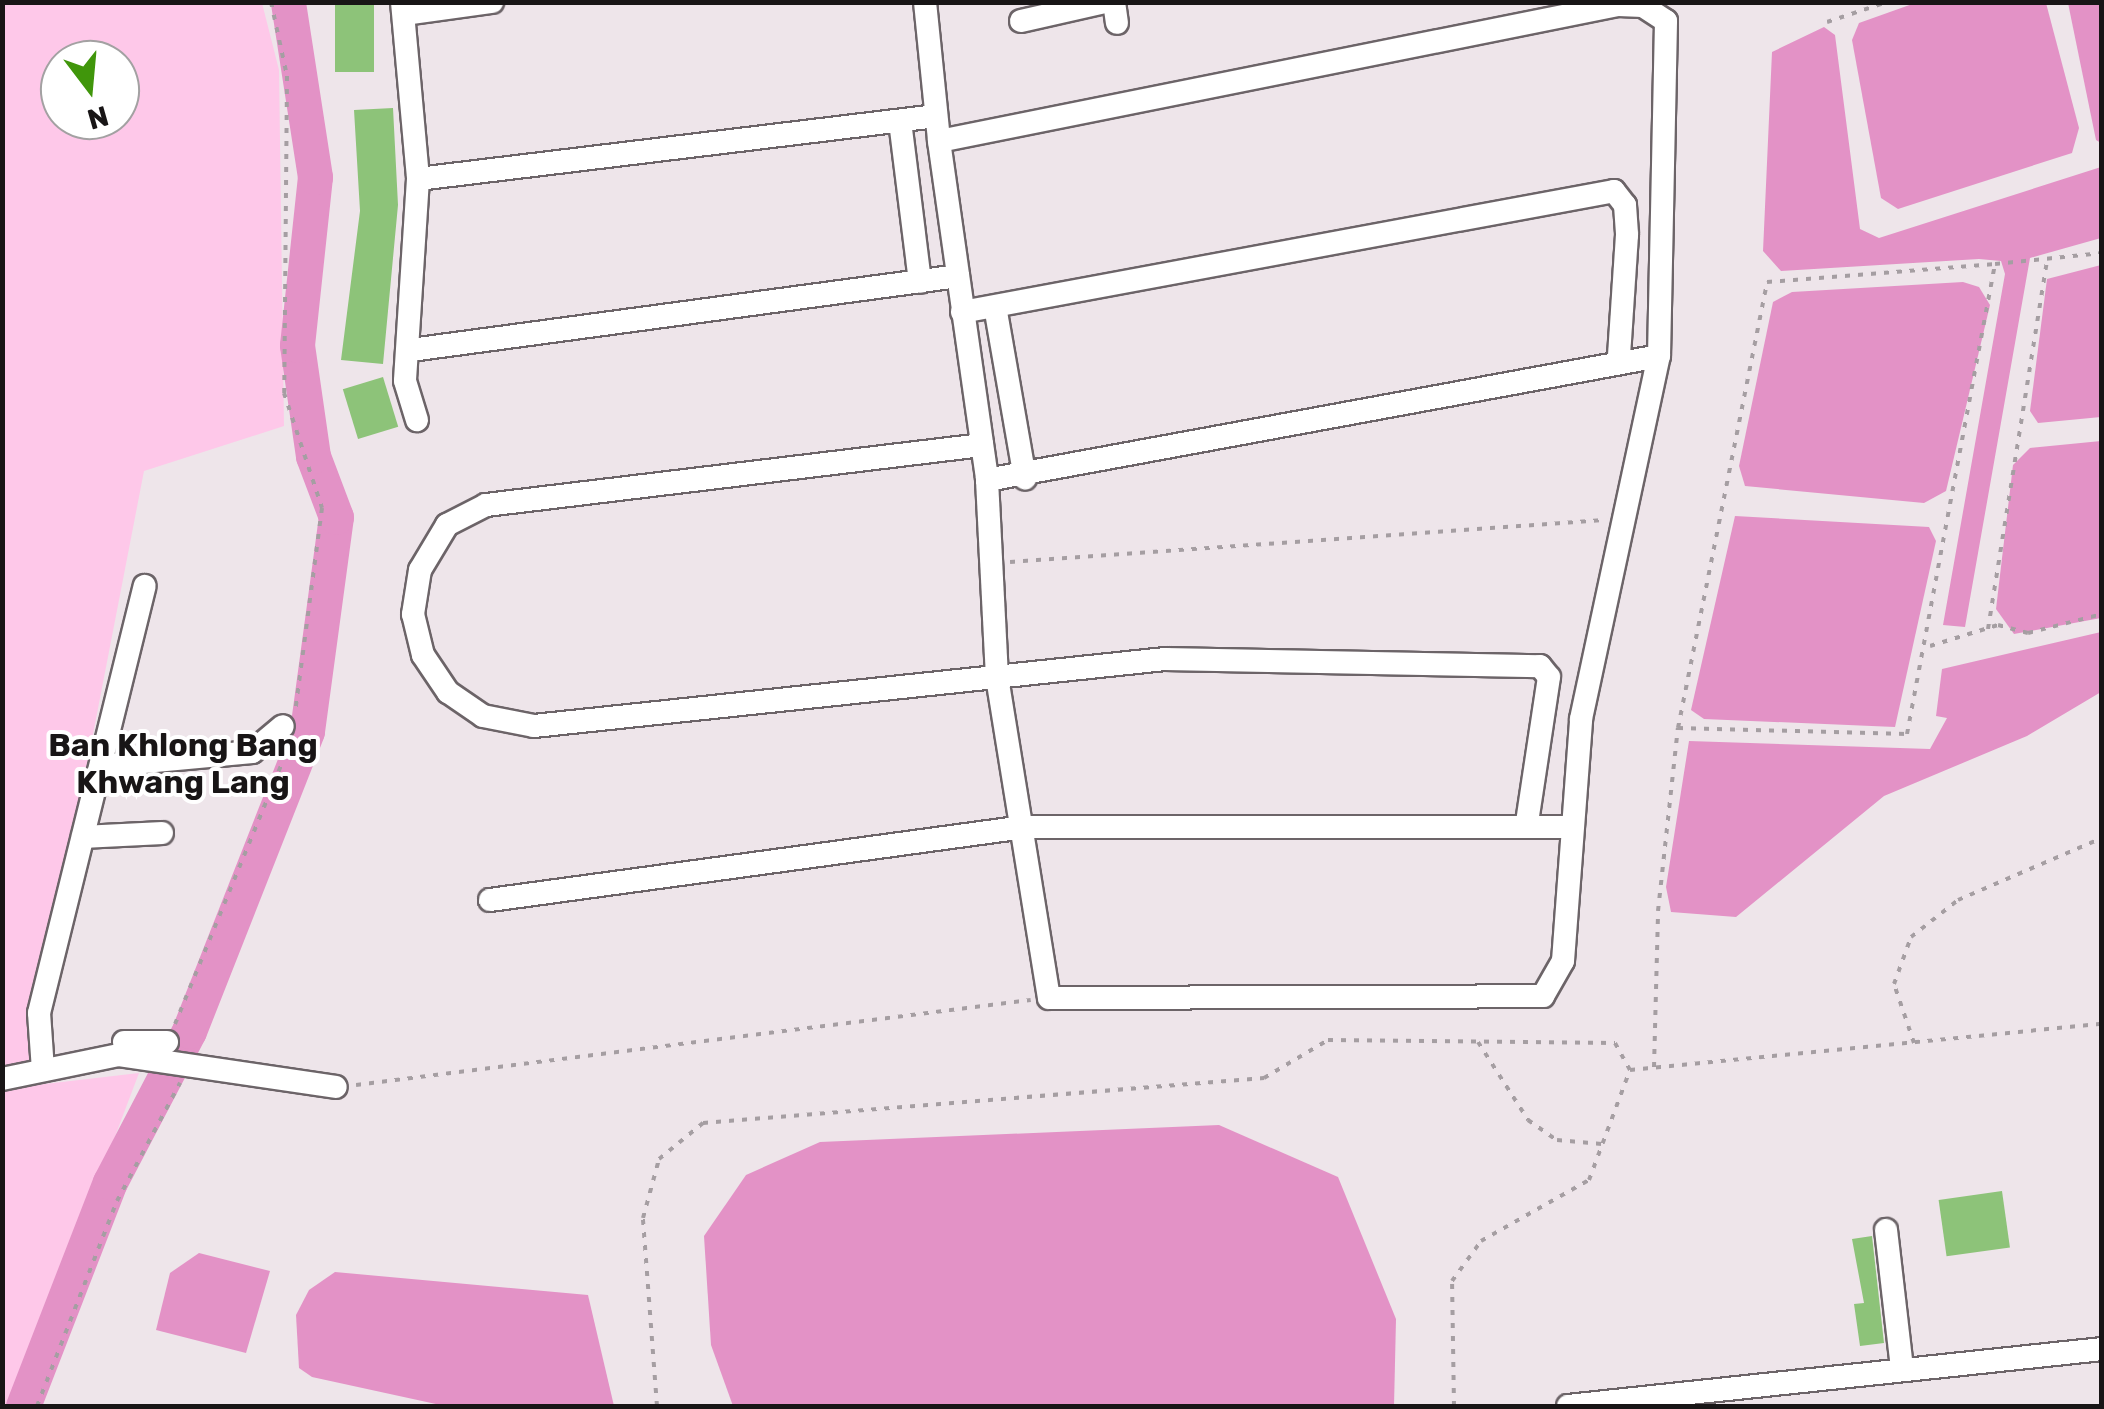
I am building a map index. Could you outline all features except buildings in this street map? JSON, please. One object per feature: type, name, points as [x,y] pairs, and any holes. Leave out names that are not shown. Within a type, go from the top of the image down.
[{"type":"street","points":[[417,420],[405,381],[411,350],[418,180],[403,8],[492,2]]},
{"type":"street","points":[[925,2],[939,142],[987,480],[997,677],[1050,998],[1543,996],[1563,961],[1569,827],[1581,719],[1659,356],[1669,36],[1658,12],[1643,6],[939,142]]},
{"type":"street","points":[[1022,20],[1112,9]]},
{"type":"street","points":[[418,180],[936,116]]},
{"type":"street","points":[[900,121],[920,282]]},
{"type":"street","points":[[962,312],[996,312],[1614,191],[1626,223],[1619,358]]},
{"type":"street","points":[[411,350],[958,276]]},
{"type":"street","points":[[996,312],[1025,478]]},
{"type":"street","points":[[987,480],[1025,478],[1619,358],[1659,356]]},
{"type":"street","points":[[982,445],[486,505],[447,525],[420,570],[412,614],[422,655],[448,692],[483,716],[534,726],[1164,659],[1540,666],[1548,677],[1527,822]]},
{"type":"street","points":[[42,1061],[39,1013],[144,586]]},
{"type":"street","points":[[101,766],[252,752],[289,727]]},
{"type":"street","points":[[490,900],[1024,827],[1527,822],[1569,827]]},
{"type":"street","points":[[83,837],[162,832]]},
{"type":"street","points":[[2,1079],[42,1061],[159,1050],[198,1068],[336,1087]]},
{"type":"street","points":[[1886,1230],[1902,1369]]},
{"type":"street","points":[[1568,1406],[2102,1349]]},
{"type":"path","points":[[159,1050],[289,727],[322,508],[284,393],[287,76],[271,2]]},
{"type":"path","points":[[1828,22],[1887,2]]},
{"type":"path","points":[[1654,1068],[1659,894],[1678,728],[1768,282],[2102,253]]},
{"type":"path","points":[[1988,630],[2047,259]]},
{"type":"path","points":[[1678,728],[1907,734],[1930,646],[1995,264]]},
{"type":"path","points":[[991,563],[1624,518]]},
{"type":"path","points":[[1930,646],[1988,630],[2028,634],[2102,614]]},
{"type":"path","points":[[1914,1042],[1894,984],[1911,937],[1958,900],[2102,838]]},
{"type":"path","points":[[336,1087],[1050,998]]},
{"type":"path","points":[[1630,1070],[2102,1024]]},
{"type":"path","points":[[657,1406],[643,1218],[659,1159],[703,1123],[1264,1078],[1328,1040],[1615,1043],[1630,1070],[1588,1180],[1481,1242],[1452,1281],[1454,1406]]},
{"type":"path","points":[[1478,1042],[1528,1120],[1557,1140],[1602,1144]]},
{"type":"path","points":[[37,1406],[167,1095],[198,1068]]},
{"type":"shaded area","points":[[1918,2],[2046,3],[2079,128],[2072,153],[1898,209],[1881,198],[1852,40],[1859,23]]},
{"type":"shaded area","points":[[2,3],[262,3],[279,70],[284,426],[144,471],[39,1013],[43,1070],[2,1079]]},
{"type":"shaded area","points":[[2068,3],[2101,3],[2101,143],[2096,140]]},
{"type":"shaded area","points":[[1824,27],[1835,35],[1860,229],[1879,238],[2101,167],[2101,238],[2030,258],[1965,627],[1943,625],[2005,274],[2001,261],[1979,259],[1781,271],[1763,251],[1772,52]]},
{"type":"shaded area","points":[[2101,265],[2101,417],[2038,423],[2030,411],[2047,279]]},
{"type":"shaded area","points":[[1963,282],[1979,287],[1990,305],[1946,491],[1924,503],[1745,486],[1739,466],[1773,302],[1792,292]]},
{"type":"shaded area","points":[[2101,441],[2101,618],[2014,634],[1996,609],[2013,465],[2030,448]]},
{"type":"shaded area","points":[[1735,516],[1929,527],[1936,541],[1895,727],[1704,719],[1691,710]]},
{"type":"shaded area","points":[[2101,632],[2101,692],[2027,736],[1884,796],[1736,917],[1671,912],[1666,887],[1689,741],[1930,749],[1947,718],[1936,716],[1942,669]]},
{"type":"shaded area","points":[[139,1073],[13,1406],[2,1406],[2,1089]]},
{"type":"shaded area","points":[[1219,1125],[1338,1177],[1396,1319],[1394,1406],[733,1406],[711,1345],[704,1236],[746,1175],[820,1142]]},
{"type":"shaded area","points":[[199,1253],[270,1271],[246,1353],[156,1330],[170,1273]]},
{"type":"shaded area","points":[[335,1272],[588,1295],[614,1406],[445,1406],[312,1377],[299,1368],[296,1315],[309,1290]]},
{"type":"waterway","points":[[23,1406],[110,1182],[189,1031],[307,731],[336,517],[313,456],[297,345],[315,177],[288,2]]},
{"type":"district","name":"Ban Khlong Bang Khwang Lang","points":[[183,764]]}]
